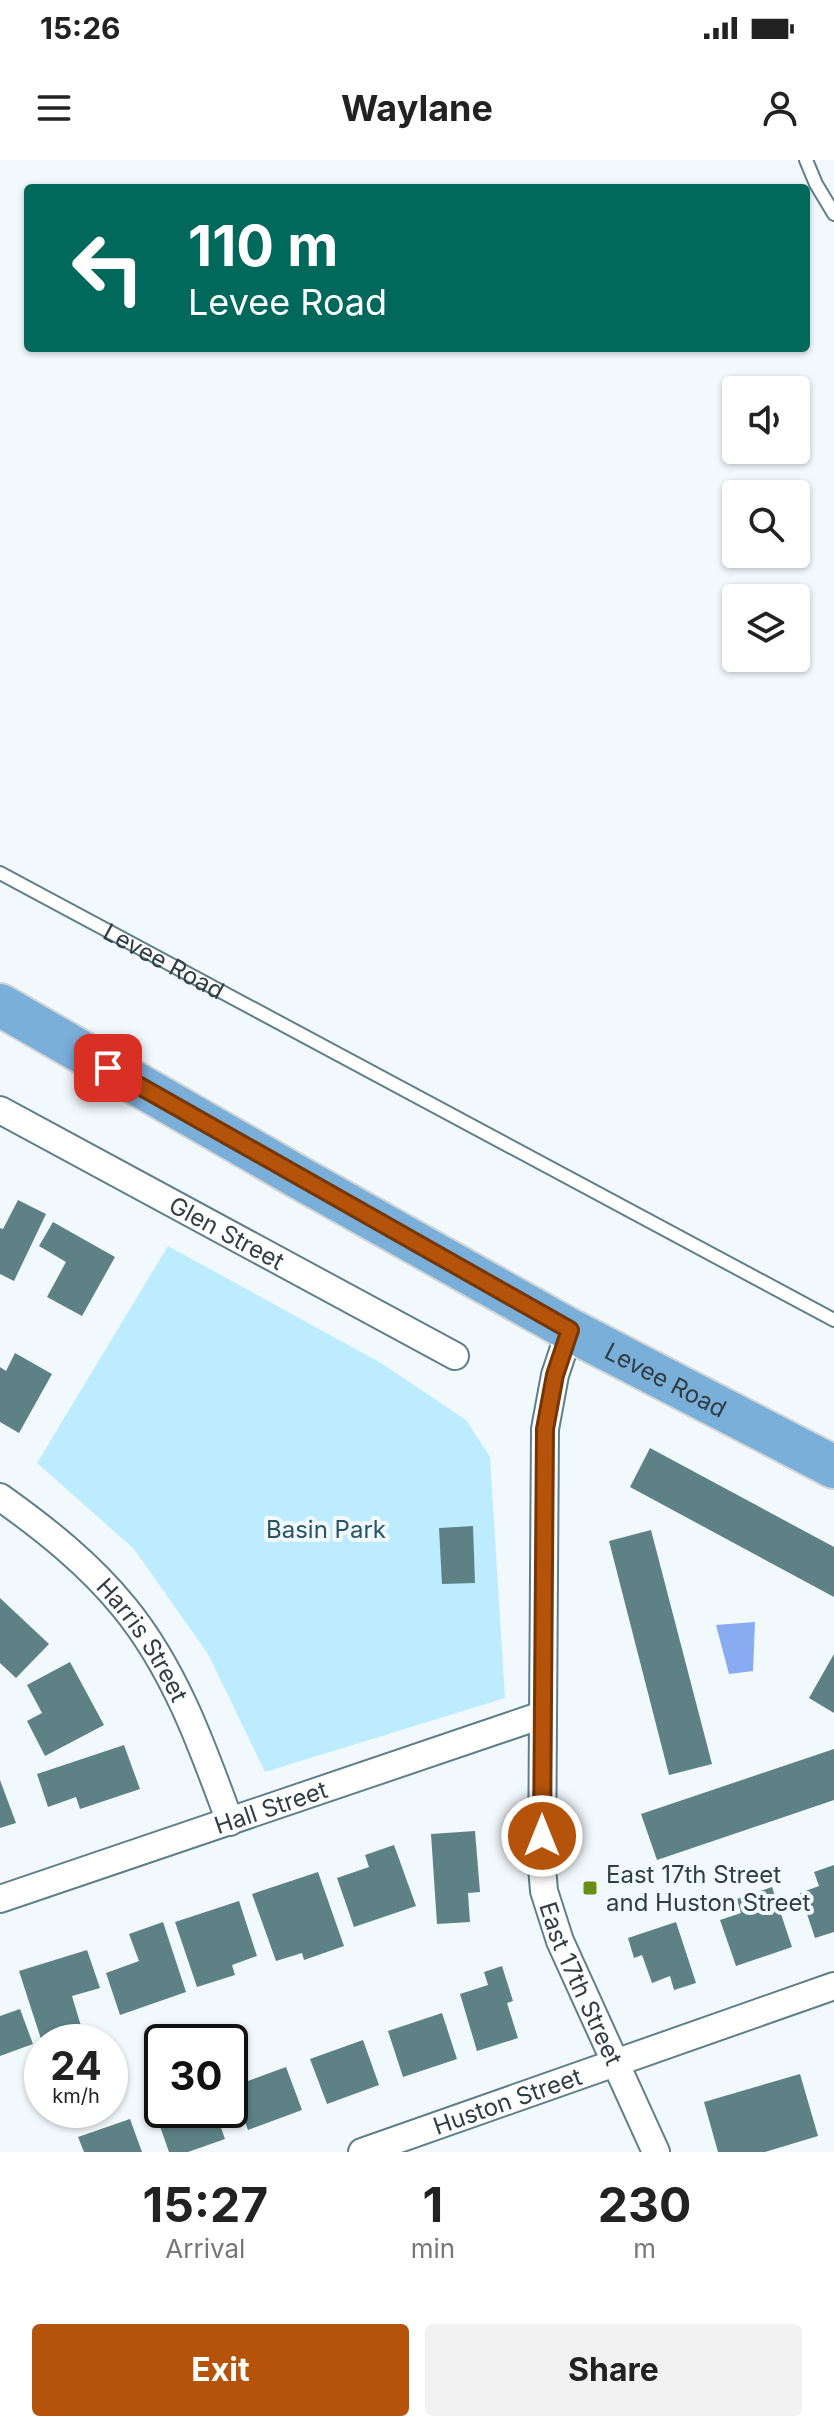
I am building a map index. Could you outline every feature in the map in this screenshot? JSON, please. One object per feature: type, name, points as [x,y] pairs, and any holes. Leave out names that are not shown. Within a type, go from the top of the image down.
[{"type":"highway","name":"Levee Road","points":[[0,1005],[570,1330],[834,1467]]},
{"type":"street","name":"Glen Street","points":[[0,1110],[455,1356]]},
{"type":"street","name":"East 17th Street","points":[[570,1330],[555,1375],[545,1429],[544,1891],[560,1941],[656,2152]]},
{"type":"street","name":"Harris Street","points":[[0,1497],[33,1520],[87,1567],[125,1609],[161,1660],[189,1717],[230,1822]]},
{"type":"street","name":"Hall Street","points":[[0,1899],[542,1715]]},
{"type":"street","name":"Huston Street","points":[[362,2152],[834,1986]]},
{"type":"lane","points":[[806,160],[834,214]]},
{"type":"lane","name":"Levee Road","points":[[0,873],[834,1320]]},
{"type":"green space","name":"Basin Park","points":[[168,1246],[381,1363],[466,1420],[490,1457],[505,1698],[265,1772],[208,1654],[134,1549],[37,1463]]},
{"type":"water","points":[[755,1622],[753,1671],[729,1674],[716,1625]]},
{"type":"building","points":[[18,1200],[46,1214],[14,1281],[0,1274],[0,1228],[3,1229]]},
{"type":"building","points":[[53,1222],[115,1257],[82,1316],[47,1297],[66,1262],[39,1246]]},
{"type":"building","points":[[15,1353],[52,1374],[19,1433],[0,1422],[0,1367],[6,1371]]},
{"type":"building","points":[[650,1448],[834,1547],[834,1597],[630,1487]]},
{"type":"building","points":[[473,1526],[475,1583],[442,1584],[439,1528]]},
{"type":"building","points":[[651,1530],[712,1764],[669,1775],[609,1541]]},
{"type":"building","points":[[0,1598],[49,1644],[16,1678],[0,1663]]},
{"type":"building","points":[[834,1654],[834,1713],[809,1698]]},
{"type":"building","points":[[70,1662],[104,1725],[45,1756],[27,1721],[42,1713],[27,1685]]},
{"type":"building","points":[[124,1745],[140,1789],[80,1809],[76,1797],[48,1807],[37,1774]]},
{"type":"building","points":[[834,1749],[834,1800],[657,1860],[641,1814]]},
{"type":"building","points":[[0,1780],[16,1823],[0,1828]]},
{"type":"building","points":[[475,1831],[480,1892],[468,1893],[470,1922],[437,1924],[431,1834]]},
{"type":"building","points":[[394,1845],[416,1906],[354,1927],[337,1878],[369,1867],[365,1855]]},
{"type":"building","points":[[834,1865],[834,1932],[815,1938],[800,1893],[819,1886],[814,1872]]},
{"type":"building","points":[[318,1872],[344,1946],[304,1960],[302,1953],[276,1961],[252,1894]]},
{"type":"building","points":[[772,1887],[792,1947],[736,1966],[720,1920],[741,1913],[737,1899]]},
{"type":"building","points":[[239,1901],[257,1956],[232,1965],[235,1975],[197,1987],[175,1922]]},
{"type":"building","points":[[163,1922],[186,1992],[120,2015],[106,1973],[139,1961],[129,1934]]},
{"type":"building","points":[[676,1922],[696,1983],[674,1990],[670,1976],[652,1983],[642,1955],[634,1958],[628,1938]]},
{"type":"building","points":[[87,1950],[100,1988],[72,1996],[80,2024],[36,2024],[19,1971]]},
{"type":"building","points":[[502,1966],[513,2001],[507,2003],[518,2038],[477,2051],[460,1994],[488,1985],[484,1972]]},
{"type":"building","points":[[20,2009],[26,2024],[24,2047],[0,2056],[0,2016]]},
{"type":"building","points":[[442,2013],[457,2059],[403,2077],[388,2031]]},
{"type":"building","points":[[363,2040],[379,2085],[327,2104],[310,2059]]},
{"type":"building","points":[[286,2067],[302,2110],[248,2130],[248,2081]]},
{"type":"building","points":[[800,2074],[818,2136],[765,2152],[718,2152],[704,2102]]},
{"type":"building","points":[[128,2120],[142,2152],[84,2152],[78,2137],[104,2128],[128,2128]]},
{"type":"building","points":[[161,2128],[221,2128],[225,2139],[188,2152],[169,2152]]},
{"type":"place","name":"East 17th Street and Huston Street","points":[[590,1888]]},
{"type":"route","points":[[108,1068],[570,1330],[555,1375],[545,1429],[542,1836]]}]
